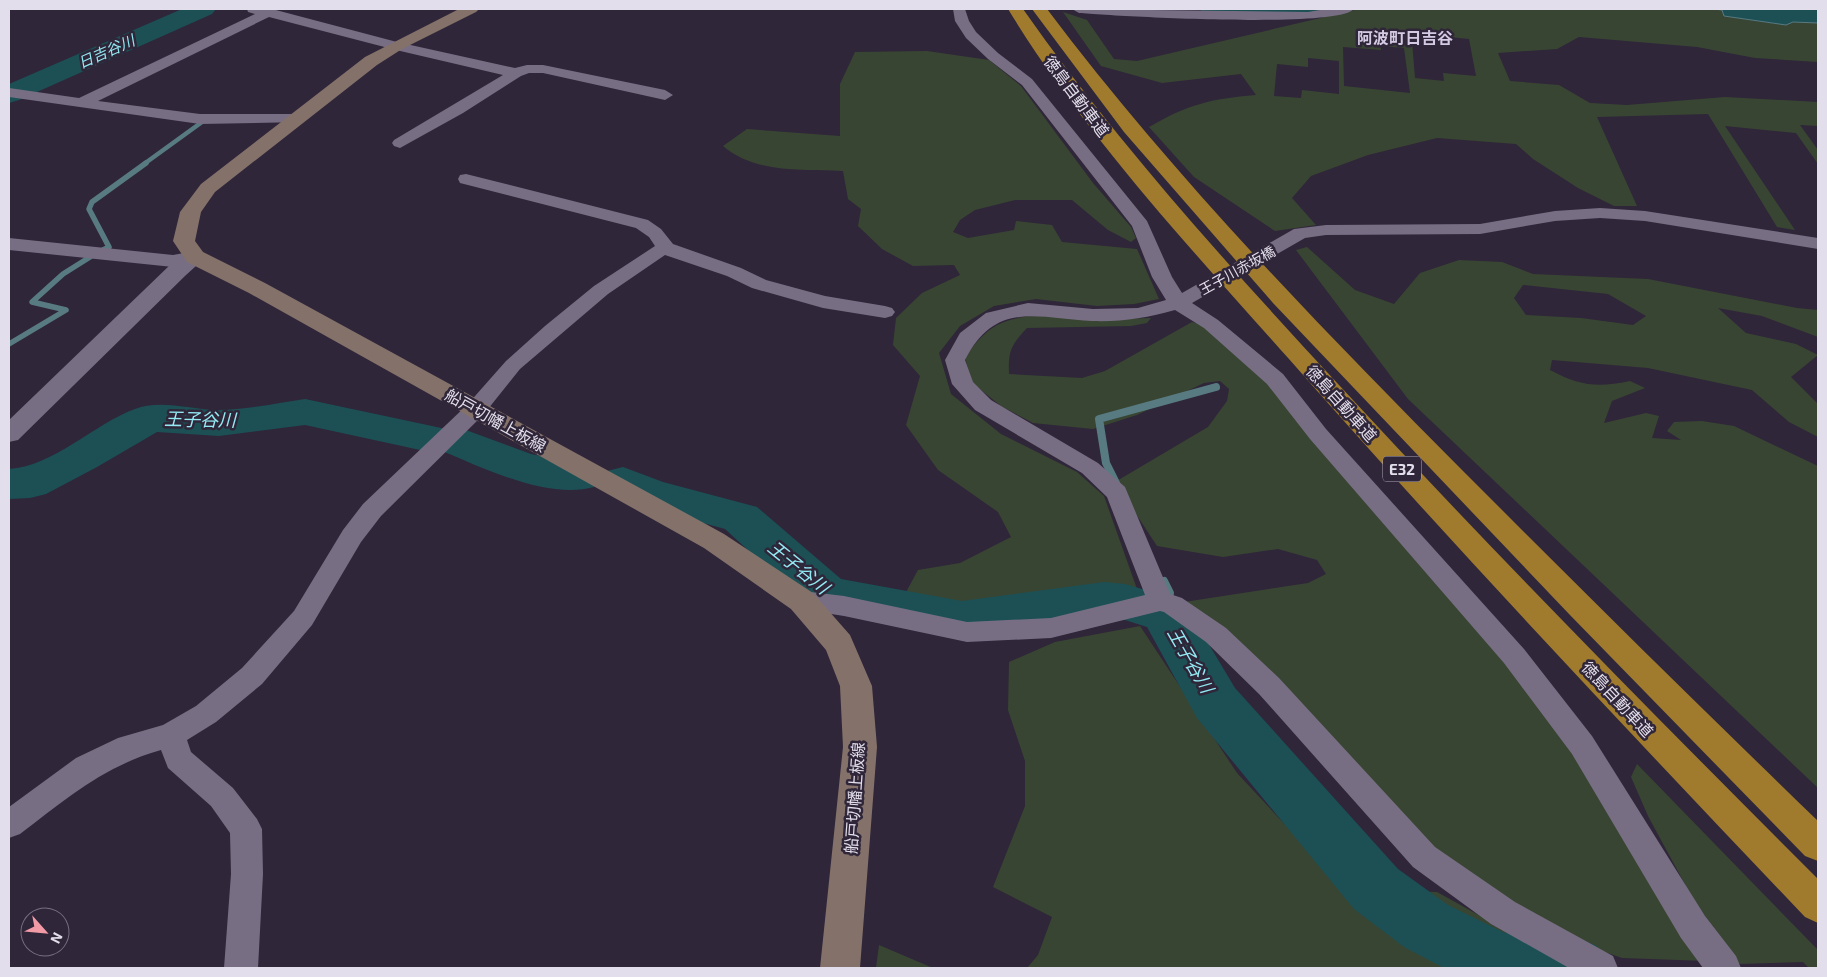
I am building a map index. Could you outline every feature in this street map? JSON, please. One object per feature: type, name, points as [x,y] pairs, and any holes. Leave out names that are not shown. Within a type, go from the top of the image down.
[{"type":"highway","name":"徳島自動車道","points":[[1015,9],[1089,114],[1169,211],[1374,439],[1640,722],[1818,905]]},
{"type":"highway","name":"徳島自動車道","points":[[1039,9],[1113,108],[1204,215],[1389,412],[1686,715],[1818,846]]},
{"type":"main road","points":[[195,257],[184,241],[186,222],[192,205],[208,188],[372,61],[396,46],[471,9]]},
{"type":"main road","name":"船戸切幡上板線","points":[[195,257],[257,288],[714,541],[802,601],[839,644],[856,686],[860,746],[840,968]]},
{"type":"street","points":[[253,9],[396,46],[516,73]]},
{"type":"street","points":[[959,9],[962,21],[971,35],[993,56],[1027,82],[1140,225],[1162,277],[1211,324],[1275,379],[1318,434],[1514,656],[1582,745],[1693,927],[1724,968]]},
{"type":"street","points":[[1083,9],[1308,16],[1347,9]]},
{"type":"street","points":[[83,102],[270,12]]},
{"type":"street","points":[[400,143],[458,110],[516,73],[527,69],[543,69],[665,95]]},
{"type":"street","points":[[14,94],[200,119],[296,119]]},
{"type":"street","points":[[466,179],[642,224],[655,233],[666,248],[676,254],[823,302],[884,312]]},
{"type":"street","name":"王子川赤坂橋","points":[[1154,604],[1117,493],[1090,468],[982,405],[963,384],[954,360],[967,337],[993,317],[1028,308],[1094,315],[1138,314],[1185,299],[1300,233],[1326,230],[1480,229],[1555,216],[1600,213],[1645,216],[1818,243]]},
{"type":"street","points":[[9,244],[173,261],[195,257]]},
{"type":"street","points":[[9,824],[87,767],[128,747],[171,735],[206,714],[252,676],[302,618],[352,536],[372,510],[476,409],[513,365],[552,330],[601,290],[656,252],[666,248]]},
{"type":"street","points":[[9,434],[178,270],[195,257]]},
{"type":"street","points":[[802,601],[844,606],[967,632],[1051,628],[1154,604],[1216,635],[1270,686],[1424,857],[1503,913],[1594,964]]},
{"type":"street","points":[[171,735],[178,759],[222,797],[246,829],[248,874],[240,968]]},
{"type":"shaded area","points":[[1359,9],[1714,9],[1722,10],[1724,16],[1786,25],[1793,22],[1818,23],[1818,62],[1755,58],[1697,47],[1579,37],[1557,49],[1498,53],[1510,81],[1559,85],[1590,103],[1627,105],[1725,97],[1818,102],[1818,126],[1800,125],[1818,150],[1818,164],[1796,133],[1725,126],[1795,230],[1777,227],[1708,114],[1597,117],[1637,206],[1614,206],[1578,188],[1533,159],[1516,144],[1437,138],[1368,155],[1311,176],[1292,198],[1316,225],[1275,231],[1194,177],[1149,127],[1176,113],[1200,104],[1226,98],[1256,95],[1241,74],[1162,83],[1101,66],[1063,12],[1087,20],[1114,59],[1137,61]],"holes":[[[1439,36],[1469,39],[1476,76],[1443,73],[1444,81],[1415,78],[1412,41],[1440,44]],[[1381,46],[1404,48],[1410,93],[1344,86],[1343,47],[1381,50]],[[1308,58],[1339,61],[1339,94],[1302,90],[1301,98],[1274,96],[1277,64],[1308,67]]]},
{"type":"shaded area","points":[[1714,9],[1818,9],[1818,23],[1793,22],[1786,25],[1724,16],[1722,10]]},
{"type":"shaded area","points":[[927,51],[989,60],[1021,86],[1093,183],[1131,227],[1136,238],[1131,242],[1108,230],[1072,200],[1015,200],[975,210],[960,220],[953,232],[968,238],[1014,230],[1016,221],[1052,225],[1062,242],[1137,249],[1159,299],[1134,304],[1097,306],[1036,299],[994,306],[960,326],[939,353],[951,394],[1001,434],[1077,472],[1104,496],[1137,589],[1116,586],[960,603],[905,594],[918,570],[960,563],[1011,537],[998,512],[938,470],[906,425],[920,376],[893,345],[896,318],[922,293],[960,275],[954,265],[913,266],[882,249],[858,226],[861,209],[848,199],[843,171],[796,170],[765,166],[736,155],[723,146],[747,129],[840,136],[840,84],[855,52]]},
{"type":"shaded area","points":[[1307,247],[1355,290],[1394,304],[1420,273],[1459,260],[1502,262],[1533,274],[1648,279],[1797,308],[1818,310],[1818,337],[1762,316],[1718,308],[1746,333],[1796,344],[1818,355],[1791,377],[1818,404],[1818,437],[1789,422],[1752,390],[1648,368],[1552,360],[1550,370],[1589,384],[1598,385],[1630,381],[1645,388],[1612,401],[1604,423],[1646,413],[1659,416],[1652,438],[1681,440],[1667,431],[1674,422],[1702,421],[1734,426],[1818,466],[1818,788],[1408,399],[1296,250]],"holes":[[[1523,285],[1608,294],[1646,316],[1633,325],[1581,318],[1526,315],[1514,298]]]},
{"type":"shaded area","points":[[1041,314],[1093,320],[1151,318],[1147,323],[1131,326],[1027,328],[1017,339],[1010,354],[1009,374],[1082,378],[1105,371],[1192,322],[1203,325],[1267,380],[1458,605],[1565,737],[1706,961],[1622,958],[1582,944],[1442,857],[1184,602],[1308,583],[1326,574],[1317,560],[1278,549],[1223,557],[1157,546],[1115,482],[1208,427],[1227,401],[1229,389],[1220,381],[1204,383],[1137,415],[1093,429],[1033,423],[1001,406],[971,382],[965,357],[989,330],[997,325],[1016,318]]},
{"type":"shaded area","points":[[1140,626],[1237,773],[1345,889],[1437,892],[1574,968],[1027,968],[1038,955],[1052,917],[993,887],[1025,806],[1025,761],[1008,710],[1009,662],[1055,642]]},
{"type":"shaded area","points":[[1637,764],[1818,950],[1818,968],[1809,968],[1803,962],[1737,964],[1694,901],[1648,816],[1631,777]]},
{"type":"shaded area","points":[[879,945],[933,968],[876,968]]},
{"type":"waterway","name":"日吉谷川","points":[[9,94],[203,9]]},
{"type":"waterway","name":"日吉谷川","points":[[1212,9],[1322,9]]},
{"type":"waterway","points":[[144,164],[202,122]]},
{"type":"waterway","points":[[103,250],[109,247],[89,209],[92,202],[146,163]]},
{"type":"waterway","points":[[9,344],[66,310],[32,302],[63,274],[90,257]]},
{"type":"waterway","points":[[1116,483],[1106,463],[1099,419],[1216,387]]},
{"type":"waterway","name":"王子谷川","points":[[9,484],[30,483],[82,457],[149,418],[219,423],[305,412],[434,439]]},
{"type":"waterway","name":"王子谷川","points":[[455,440],[522,467],[578,477]]},
{"type":"waterway","name":"王子谷川","points":[[623,482],[649,493],[741,518],[827,594],[962,620],[1104,600],[1125,602],[1165,614],[1216,703],[1376,889],[1426,926],[1500,964],[1574,968]]},
{"type":"waterway","points":[[1164,581],[1170,593],[1165,614]]},
{"type":"district","name":"阿波町日吉谷","points":[[1405,37]]}]
